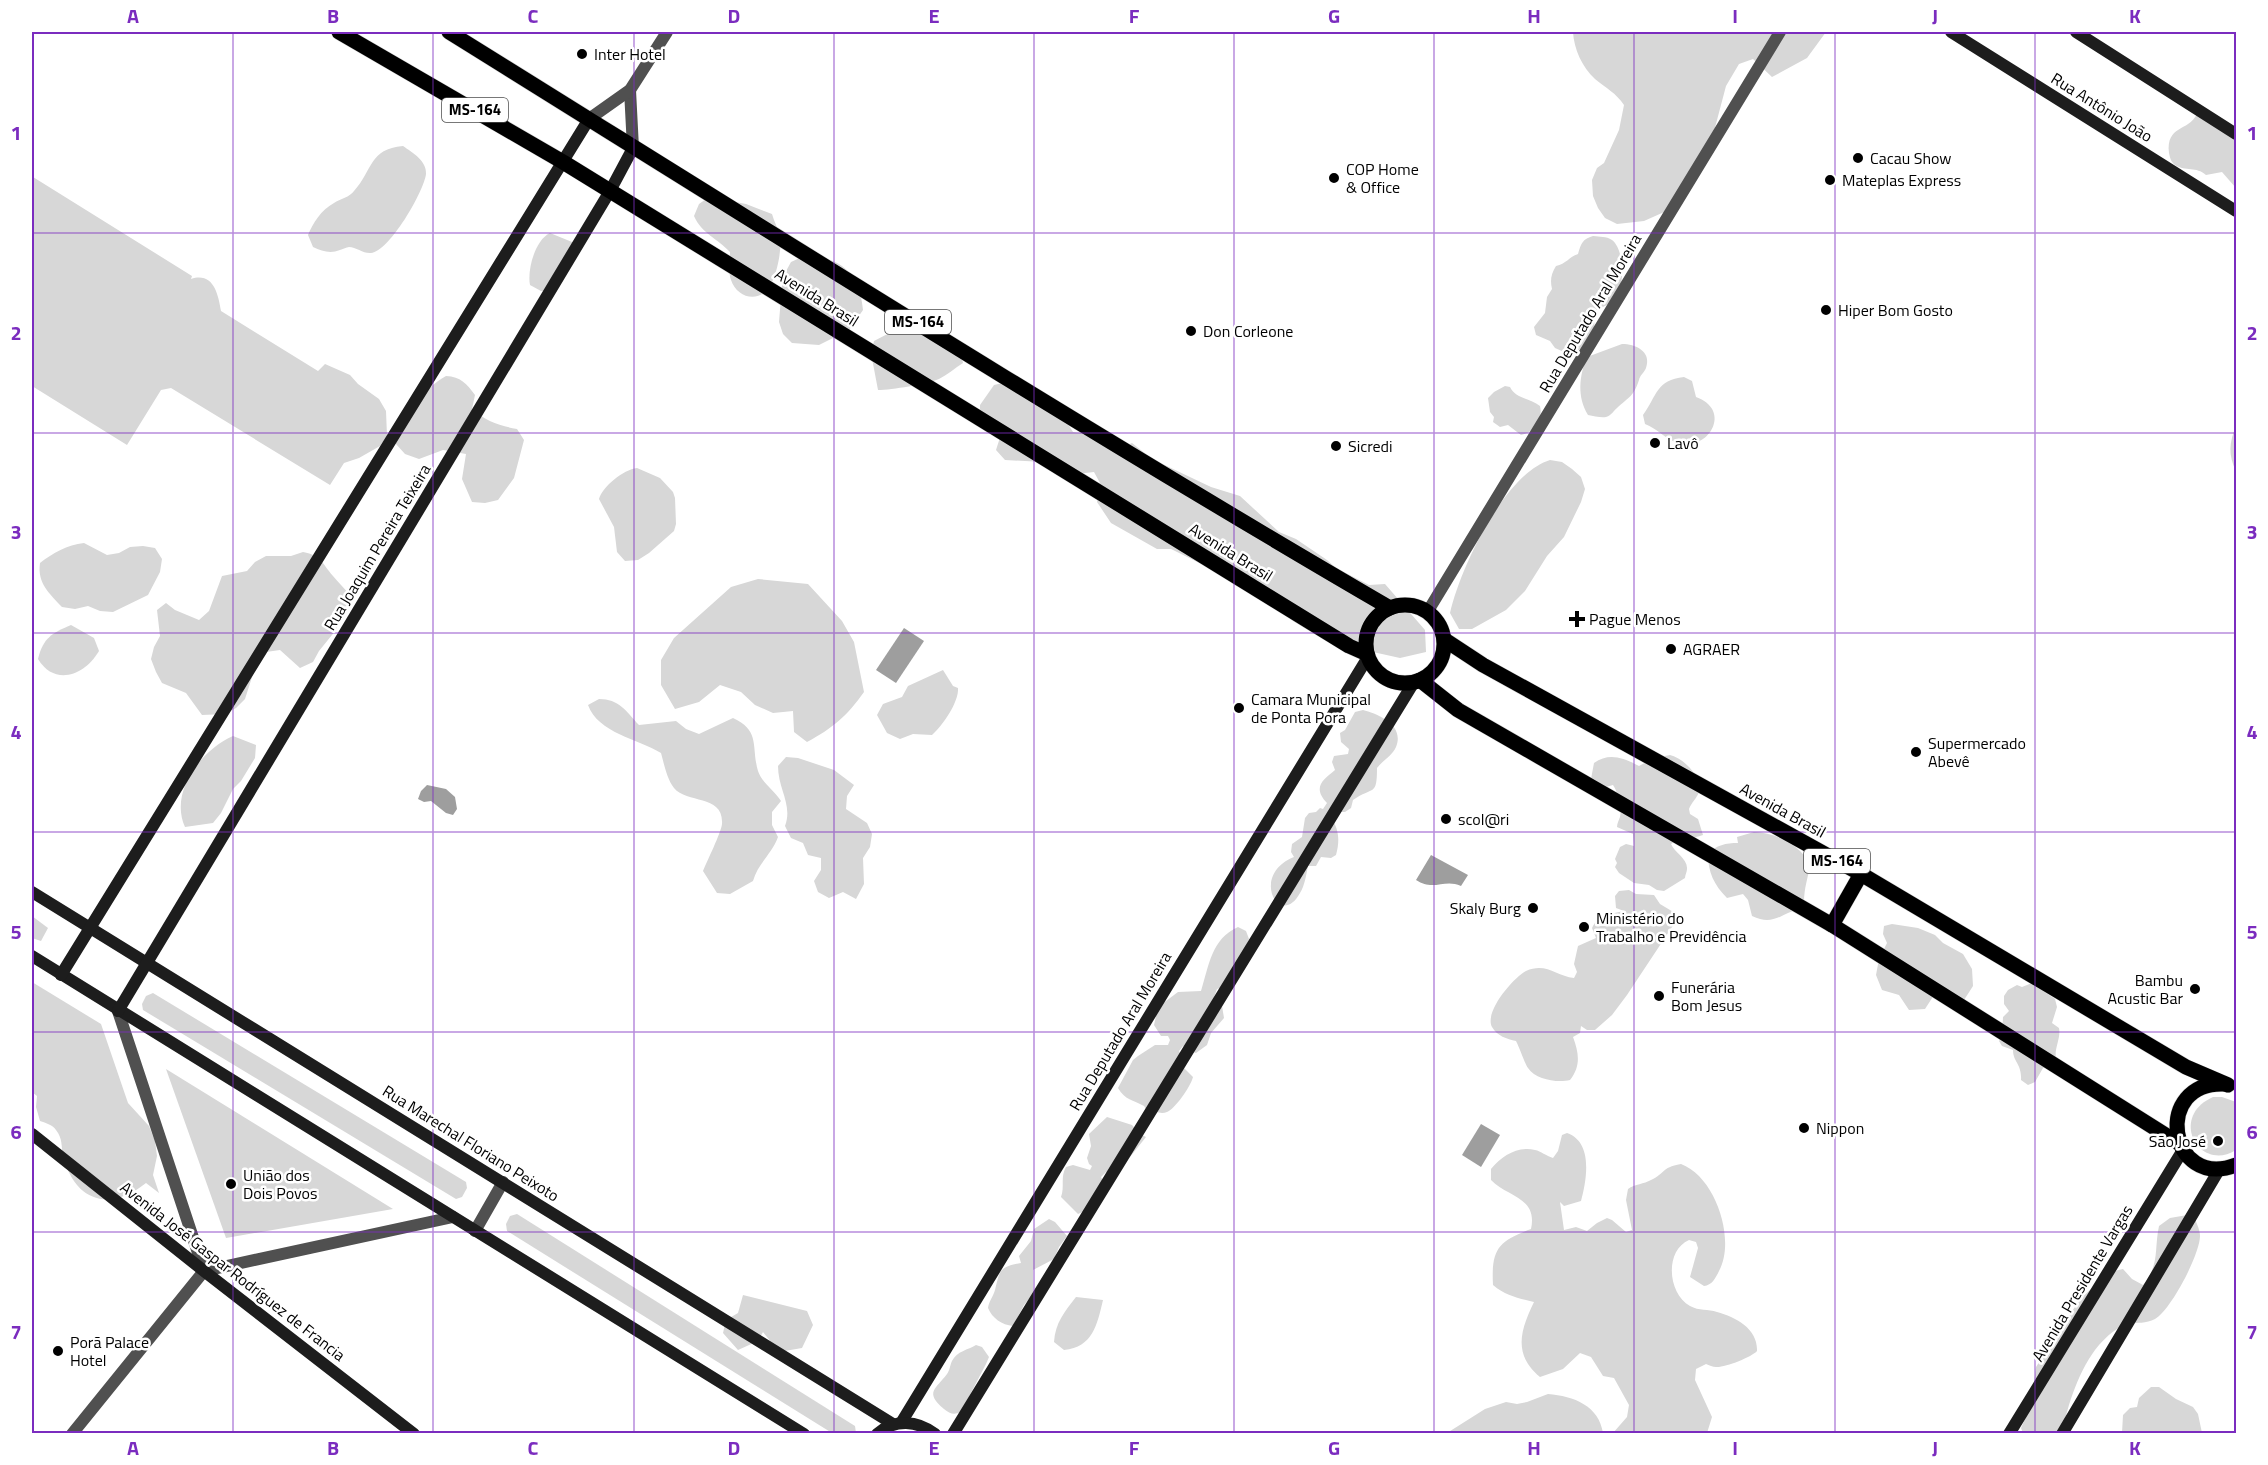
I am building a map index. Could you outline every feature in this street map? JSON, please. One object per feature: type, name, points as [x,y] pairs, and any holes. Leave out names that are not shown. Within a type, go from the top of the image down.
[{"type":"main road","name":"Avenida Brasil","points":[[339,32],[563,162],[1367,656]]},
{"type":"main road","name":"Avenida Brasil","points":[[449,32],[633,148],[1246,524],[1390,608]]},
{"type":"main road","name":"Rua Antônio João","points":[[1951,32],[2236,211]]},
{"type":"main road","points":[[2076,32],[2236,134]]},
{"type":"main road","points":[[61,975],[589,119]]},
{"type":"main road","name":"Rua Joaquim Pereira Teixeira","points":[[118,1011],[610,191],[633,148]]},
{"type":"main road","points":[[1367,656],[1368,630],[1377,617],[1390,608],[1409,604],[1428,611]]},
{"type":"main road","name":"MS-164","points":[[1428,611],[1439,624],[1444,640]]},
{"type":"main road","name":"Avenida Brasil","points":[[1444,640],[1483,665],[1861,874],[2186,1067],[2234,1085]]},
{"type":"main road","points":[[952,1434],[1417,681],[1437,667],[1443,654],[1444,640]]},
{"type":"main road","name":"MS-164","points":[[1367,656],[1375,669],[1386,678],[1399,682],[1417,681],[1458,710],[1832,925],[2181,1147],[2187,1156],[2198,1164],[2230,1170]]},
{"type":"main road","name":"Rua Deputado Aral Moreira","points":[[897,1424],[1367,656]]},
{"type":"main road","points":[[1832,925],[1861,874]]},
{"type":"main road","name":"Rua Marechal Floriano Peixoto","points":[[32,892],[897,1424],[915,1424],[935,1434]]},
{"type":"main road","points":[[32,957],[804,1434]]},
{"type":"main road","points":[[2181,1147],[2176,1120],[2186,1100],[2204,1086],[2234,1085]]},
{"type":"main road","name":"Avenida José Gaspar Rodríguez de Francia","points":[[32,1134],[414,1434]]},
{"type":"main road","name":"Avenida Presidente Vargas","points":[[2009,1434],[2181,1147]]},
{"type":"main road","points":[[2062,1434],[2230,1170]]},
{"type":"main road","points":[[877,1434],[897,1424]]},
{"type":"street","points":[[589,119],[630,90],[667,32]]},
{"type":"street","name":"Rua Deputado Aral Moreira","points":[[1428,611],[1780,32]]},
{"type":"street","points":[[630,90],[633,148]]},
{"type":"street","points":[[118,1011],[204,1271]]},
{"type":"street","points":[[475,1231],[503,1182]]},
{"type":"street","points":[[72,1434],[204,1271],[453,1217]]},
{"type":"shaded area","points":[[1573,32],[1685,34],[1689,32],[1826,32],[1807,58],[1772,77],[1753,59],[1739,64],[1726,86],[1712,139],[1671,209],[1644,221],[1617,224],[1605,218],[1598,208],[1593,196],[1592,180],[1597,168],[1604,163],[1619,130],[1624,105],[1586,69],[1577,51]]},
{"type":"shaded area","points":[[2197,114],[2236,129],[2236,188],[2222,172],[2206,175],[2179,167],[2172,161],[2169,153],[2171,138]]},
{"type":"shaded area","points":[[403,146],[422,161],[426,174],[413,206],[396,232],[379,250],[371,253],[349,247],[329,252],[313,247],[308,235],[321,213],[352,193],[373,162],[384,151]]},
{"type":"shaded area","points":[[33,177],[192,276],[191,279],[209,281],[216,291],[221,311],[318,371],[325,364],[350,375],[358,384],[379,399],[386,411],[387,436],[380,446],[359,458],[344,463],[330,485],[171,388],[161,390],[127,445],[32,386]]},
{"type":"shaded area","points":[[709,197],[746,204],[772,214],[780,236],[780,255],[773,281],[760,295],[754,297],[743,295],[738,291],[731,280],[730,252],[705,232],[697,222],[694,216],[699,204]]},
{"type":"shaded area","points":[[550,233],[572,242],[574,248],[553,291],[541,291],[530,285],[530,272],[536,249]]},
{"type":"shaded area","points":[[1593,236],[1607,238],[1616,245],[1621,260],[1621,286],[1612,301],[1591,314],[1594,326],[1586,347],[1571,353],[1564,352],[1555,348],[1550,341],[1536,335],[1534,327],[1545,313],[1547,297],[1552,289],[1551,277],[1556,266],[1578,254],[1583,242]]},
{"type":"shaded area","points":[[804,256],[828,259],[838,264],[853,277],[861,297],[863,310],[847,333],[819,345],[792,343],[783,334],[779,322],[785,273],[791,262]]},
{"type":"shaded area","points":[[920,324],[960,350],[963,363],[933,381],[878,390],[871,353],[874,341],[897,329]]},
{"type":"shaded area","points":[[1622,344],[1637,347],[1644,353],[1647,357],[1645,370],[1633,393],[1610,415],[1602,417],[1588,415],[1582,401],[1580,386],[1587,357]]},
{"type":"shaded area","points":[[446,376],[459,379],[469,387],[475,395],[472,409],[493,422],[517,429],[524,440],[514,478],[498,500],[485,503],[472,502],[462,479],[466,454],[443,450],[419,459],[405,454],[396,444],[395,432],[412,408],[430,387]]},
{"type":"shaded area","points":[[1684,377],[1692,381],[1696,397],[1707,403],[1715,419],[1708,435],[1701,441],[1691,444],[1681,444],[1671,440],[1645,424],[1643,415],[1662,385]]},
{"type":"shaded area","points":[[1007,382],[1060,411],[1073,432],[1099,435],[1121,448],[1132,443],[1152,459],[1211,487],[1240,496],[1279,532],[1296,539],[1336,568],[1369,585],[1385,584],[1425,630],[1426,652],[1400,658],[1328,642],[1293,621],[1252,581],[1232,579],[1171,549],[1157,549],[1111,523],[1097,502],[1100,483],[1094,472],[1067,475],[1043,462],[1005,460],[996,450],[1004,425],[993,419],[980,417],[980,405],[994,385]]},
{"type":"shaded area","points":[[1505,386],[1540,406],[1537,425],[1526,434],[1521,435],[1508,425],[1500,427],[1493,422],[1494,417],[1490,412],[1488,398]]},
{"type":"shaded area","points":[[2236,426],[2236,471],[2230,449]]},
{"type":"shaded area","points":[[1550,460],[1562,462],[1572,469],[1581,477],[1585,489],[1564,537],[1547,556],[1525,591],[1506,610],[1472,629],[1459,629],[1450,613],[1463,572],[1486,525],[1516,484],[1533,469]]},
{"type":"shaded area","points":[[637,468],[660,478],[673,492],[676,524],[674,531],[649,553],[638,560],[625,561],[617,552],[614,527],[599,499],[614,479]]},
{"type":"shaded area","points":[[84,543],[107,555],[119,553],[130,547],[155,548],[162,559],[160,572],[148,595],[113,612],[100,611],[88,606],[75,609],[62,607],[42,582],[40,563],[60,550]]},
{"type":"shaded area","points":[[303,552],[321,560],[349,594],[348,608],[340,617],[336,630],[313,662],[300,668],[280,650],[266,652],[253,674],[245,699],[225,714],[202,715],[186,693],[162,683],[151,659],[160,636],[157,610],[166,603],[175,610],[199,620],[209,611],[222,576],[247,571],[255,562],[266,556],[291,556]]},
{"type":"shaded area","points":[[758,579],[808,584],[842,621],[854,642],[864,692],[839,721],[807,742],[794,732],[793,711],[773,713],[755,705],[741,692],[720,685],[699,702],[675,709],[661,685],[661,660],[674,638],[731,587]]},
{"type":"shaded area","points":[[71,625],[94,638],[99,651],[86,666],[78,671],[61,675],[53,673],[45,668],[38,659],[40,652],[49,637]]},
{"type":"shaded area","points":[[904,628],[924,641],[896,683],[876,670]]},
{"type":"shaded area","points":[[943,670],[953,686],[958,688],[958,694],[949,713],[936,731],[932,735],[913,734],[900,739],[887,733],[877,715],[883,704],[902,697],[908,686]]},
{"type":"shaded area","points":[[599,699],[617,704],[639,725],[676,721],[686,729],[699,734],[733,718],[748,728],[753,740],[758,771],[781,801],[772,812],[772,825],[778,837],[753,881],[730,894],[717,893],[703,871],[721,828],[721,814],[711,804],[680,793],[674,788],[661,753],[609,729],[600,722],[588,705]]},
{"type":"shaded area","points":[[1363,710],[1376,714],[1393,727],[1397,732],[1396,747],[1377,768],[1375,787],[1353,800],[1351,808],[1331,817],[1338,835],[1336,855],[1331,858],[1321,857],[1316,866],[1308,866],[1300,893],[1292,903],[1284,906],[1277,903],[1273,896],[1271,886],[1273,875],[1281,865],[1294,857],[1291,852],[1292,844],[1302,837],[1305,818],[1309,813],[1323,809],[1327,803],[1320,792],[1321,784],[1335,770],[1332,762],[1334,756],[1348,754],[1349,749],[1341,742],[1340,733],[1345,730],[1355,712]]},
{"type":"shaded area","points":[[233,736],[256,745],[255,758],[213,823],[185,827],[181,814],[181,800],[191,774],[210,751]]},
{"type":"shaded area","points":[[1670,755],[1686,764],[1698,780],[1699,792],[1689,809],[1690,814],[1698,819],[1703,835],[1671,844],[1687,865],[1687,870],[1685,878],[1664,891],[1649,885],[1634,883],[1619,873],[1615,867],[1617,863],[1615,859],[1620,847],[1626,844],[1634,846],[1633,834],[1617,827],[1620,809],[1613,785],[1606,787],[1591,779],[1594,763],[1605,758],[1622,759],[1639,766],[1654,758]]},
{"type":"shaded area","points":[[786,757],[798,758],[834,770],[854,785],[847,796],[846,809],[867,823],[872,834],[870,847],[863,858],[864,884],[856,899],[843,892],[829,898],[818,892],[814,881],[821,870],[821,858],[808,855],[803,843],[791,838],[785,826],[787,811],[778,766]]},
{"type":"shaded area","points":[[427,785],[446,789],[455,797],[457,809],[453,815],[446,813],[431,801],[424,802],[418,799],[421,791]]},
{"type":"shaded area","points":[[1754,832],[1779,837],[1794,845],[1810,864],[1804,903],[1795,910],[1770,920],[1752,916],[1748,900],[1743,894],[1727,898],[1715,883],[1709,867],[1708,854],[1714,848],[1729,843],[1738,843],[1737,837]]},
{"type":"shaded area","points":[[1431,855],[1468,875],[1461,886],[1449,883],[1428,885],[1416,880]]},
{"type":"shaded area","points":[[1629,890],[1636,894],[1654,895],[1660,904],[1675,913],[1676,921],[1612,1015],[1595,1030],[1587,1030],[1581,1026],[1580,1033],[1573,1037],[1578,1059],[1576,1070],[1570,1080],[1554,1081],[1542,1078],[1527,1066],[1516,1041],[1499,1035],[1494,1030],[1491,1021],[1492,1013],[1507,988],[1526,971],[1539,968],[1574,978],[1577,972],[1574,964],[1578,946],[1596,938],[1592,928],[1598,920],[1606,915],[1624,911],[1616,908],[1615,896],[1619,891]]},
{"type":"shaded area","points":[[32,916],[48,928],[41,941],[32,938]]},
{"type":"shaded area","points":[[1892,924],[1918,928],[1935,935],[1943,943],[1963,954],[1972,969],[1973,986],[1964,1000],[1934,995],[1925,1009],[1909,1010],[1899,995],[1882,990],[1876,975],[1879,959],[1887,943],[1883,934],[1884,926]]},
{"type":"shaded area","points":[[1238,927],[1246,931],[1249,939],[1227,986],[1217,989],[1213,1000],[1222,1006],[1224,1018],[1211,1033],[1207,1045],[1196,1053],[1183,1046],[1179,1051],[1182,1058],[1180,1064],[1193,1077],[1178,1102],[1164,1113],[1147,1111],[1144,1106],[1126,1097],[1118,1088],[1133,1060],[1155,1045],[1168,1045],[1170,1040],[1168,1036],[1161,1036],[1154,1025],[1158,1007],[1178,992],[1201,991],[1212,954],[1222,939]]},
{"type":"shaded area","points":[[32,982],[101,1024],[128,1103],[149,1126],[155,1141],[157,1156],[153,1175],[159,1193],[146,1183],[120,1197],[96,1198],[76,1184],[63,1156],[60,1136],[49,1124],[40,1121],[36,1107],[37,1096],[32,1092]]},
{"type":"shaded area","points":[[2032,983],[2055,999],[2057,1007],[2052,1023],[2059,1028],[2059,1032],[2056,1059],[2051,1066],[2043,1068],[2035,1082],[2028,1085],[2021,1080],[2013,1050],[2002,1046],[1999,1041],[2002,1037],[2003,1017],[2009,1011],[2004,1004],[2004,996],[2008,990],[2017,985],[2022,987]]},
{"type":"shaded area","points":[[153,993],[466,1182],[467,1188],[462,1197],[456,1199],[143,1010],[142,1004],[146,996]]},
{"type":"shaded area","points":[[166,1069],[393,1209],[226,1238]]},
{"type":"shaded area","points":[[2213,1097],[2222,1097],[2236,1102],[2236,1150],[2223,1155],[2210,1154],[2201,1149],[2194,1140],[2191,1129],[2192,1117],[2200,1106]]},
{"type":"shaded area","points":[[1107,1117],[1132,1125],[1146,1137],[1130,1157],[1109,1174],[1106,1172],[1101,1177],[1104,1183],[1096,1206],[1078,1214],[1061,1197],[1064,1171],[1066,1167],[1073,1165],[1090,1170],[1092,1166],[1087,1158],[1091,1146],[1089,1134]]},
{"type":"shaded area","points":[[1481,1124],[1500,1135],[1481,1167],[1462,1155]]},
{"type":"shaded area","points":[[1567,1133],[1581,1144],[1586,1172],[1581,1201],[1564,1206],[1560,1202],[1564,1230],[1576,1227],[1587,1231],[1607,1218],[1626,1232],[1632,1230],[1626,1200],[1628,1189],[1651,1180],[1666,1169],[1681,1164],[1693,1171],[1713,1195],[1724,1227],[1724,1258],[1719,1271],[1711,1283],[1704,1286],[1690,1277],[1698,1248],[1696,1242],[1689,1240],[1676,1253],[1672,1273],[1673,1283],[1677,1292],[1690,1306],[1724,1314],[1744,1325],[1754,1336],[1757,1351],[1725,1366],[1715,1367],[1706,1364],[1696,1369],[1695,1380],[1712,1417],[1707,1433],[1613,1433],[1627,1417],[1629,1405],[1614,1378],[1603,1376],[1591,1357],[1580,1353],[1563,1369],[1540,1377],[1525,1359],[1522,1350],[1523,1332],[1534,1302],[1512,1296],[1498,1289],[1493,1285],[1493,1272],[1499,1248],[1504,1242],[1531,1229],[1532,1218],[1526,1204],[1491,1180],[1491,1169],[1505,1156],[1522,1149],[1537,1151],[1553,1158],[1558,1151],[1562,1135]]},
{"type":"shaded area","points":[[517,1214],[855,1426],[856,1433],[832,1433],[507,1231],[506,1224],[510,1216]]},
{"type":"shaded area","points":[[2193,1214],[2200,1233],[2199,1244],[2184,1281],[2169,1305],[2155,1319],[2124,1325],[2112,1332],[2099,1345],[2075,1387],[2062,1433],[2023,1433],[2021,1428],[2031,1406],[2036,1367],[2080,1299],[2110,1272],[2123,1269],[2132,1279],[2143,1285],[2154,1264],[2159,1226],[2170,1218]]},
{"type":"shaded area","points":[[1049,1219],[1055,1222],[1067,1236],[1054,1259],[1033,1270],[1033,1294],[1024,1305],[1013,1326],[1005,1324],[995,1318],[988,1308],[999,1274],[1008,1266],[1021,1263],[1019,1256],[1031,1241],[1034,1229]]},
{"type":"shaded area","points":[[743,1295],[807,1311],[813,1325],[802,1348],[779,1352],[763,1332],[758,1341],[738,1350],[723,1333],[726,1320],[738,1313]]},
{"type":"shaded area","points":[[1076,1297],[1103,1300],[1096,1326],[1088,1339],[1074,1348],[1064,1350],[1054,1342],[1056,1329]]},
{"type":"shaded area","points":[[976,1345],[982,1347],[989,1357],[961,1412],[950,1413],[934,1398],[934,1391],[948,1372],[954,1358]]},
{"type":"shaded area","points":[[2151,1387],[2159,1387],[2193,1407],[2198,1414],[2202,1433],[2122,1433],[2123,1415],[2130,1408],[2137,1407],[2139,1398]]},
{"type":"shaded area","points":[[1548,1394],[1567,1397],[1584,1404],[1596,1416],[1603,1433],[1447,1433],[1485,1409],[1506,1402],[1517,1404],[1527,1402]]},
{"type":"place","name":"Inter Hotel","points":[[582,54]]},
{"type":"place","name":"Cacau Show","points":[[1858,158]]},
{"type":"place","name":"COP Home & Office","points":[[1334,178]]},
{"type":"place","name":"Mateplas Express","points":[[1830,180]]},
{"type":"place","name":"Hiper Bom Gosto","points":[[1826,310]]},
{"type":"place","name":"Don Corleone","points":[[1191,331]]},
{"type":"place","name":"Lavô","points":[[1655,443]]},
{"type":"place","name":"Sicredi","points":[[1336,446]]},
{"type":"place","name":"Pague Menos","points":[[1577,619]]},
{"type":"place","name":"AGRAER","points":[[1671,649]]},
{"type":"place","name":"Camara Municipal de Ponta Pora","points":[[1239,708]]},
{"type":"place","name":"Supermercado Abevê","points":[[1916,752]]},
{"type":"place","name":"scol@ri","points":[[1446,819]]},
{"type":"place","name":"Skaly Burg","points":[[1533,908]]},
{"type":"place","name":"Ministério do Trabalho e Previdência","points":[[1584,927]]},
{"type":"place","name":"Bambu Acustic Bar","points":[[2195,989]]},
{"type":"place","name":"Funerária Bom Jesus","points":[[1659,996]]},
{"type":"place","name":"Nippon","points":[[1804,1128]]},
{"type":"place","name":"São José","points":[[2218,1141]]},
{"type":"place","name":"União dos Dois Povos","points":[[231,1184]]},
{"type":"place","name":"Porã Palace Hotel","points":[[58,1351]]}]
